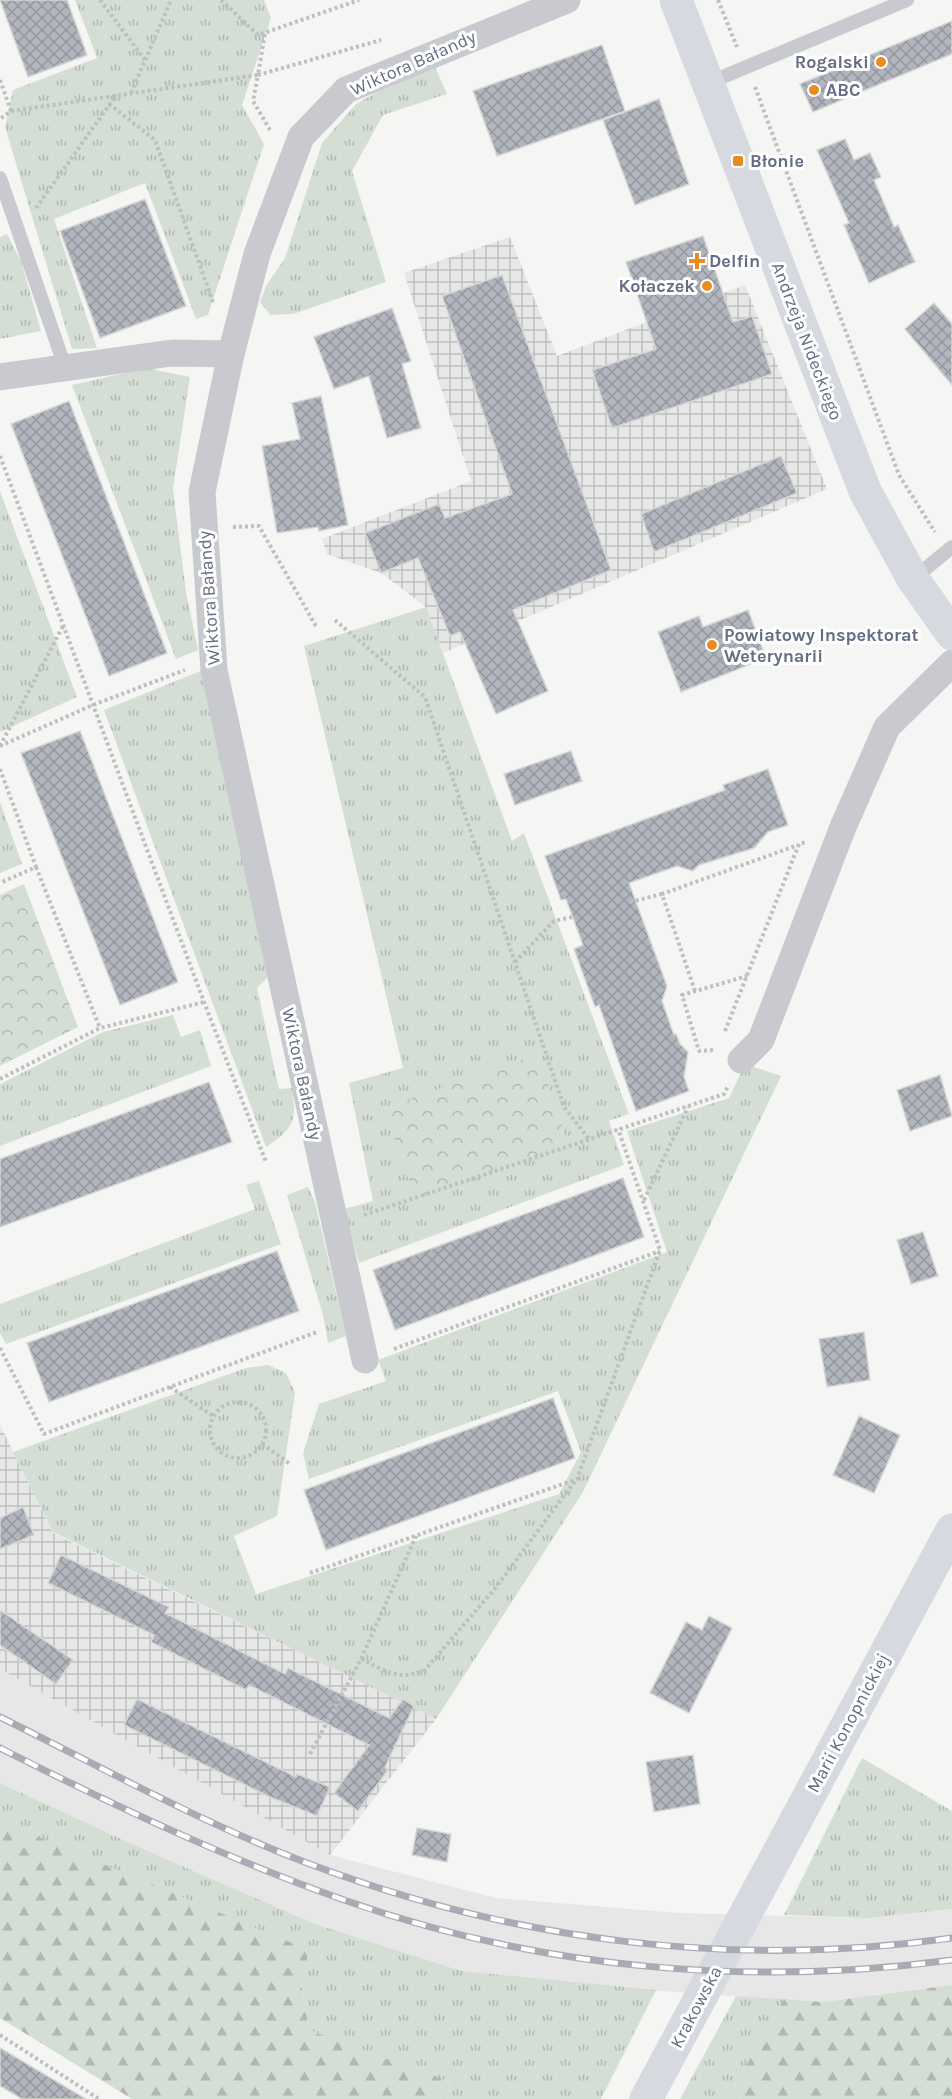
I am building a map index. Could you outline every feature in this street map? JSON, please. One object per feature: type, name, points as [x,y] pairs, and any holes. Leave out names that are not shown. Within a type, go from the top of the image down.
[{"type":"street","name":"Wiktora Bałandy","points":[[365,1360],[213,660],[202,492],[231,354],[256,254],[301,137],[346,90],[526,7],[567,0]]},
{"type":"street","name":"Andrzeja Nideckiego","points":[[676,0],[865,491],[913,579],[952,634]]},
{"type":"street","points":[[0,377],[172,353],[231,354]]},
{"type":"street","points":[[730,1055],[761,1040],[843,827],[887,727],[952,663]]},
{"type":"street","name":"Marii Konopnickiej","points":[[745,1916],[952,1530]]},
{"type":"street","name":"Krakowska","points":[[646,2099],[745,1916]]},
{"type":"lane","points":[[708,83],[907,0]]},
{"type":"lane","points":[[0,178],[65,367]]},
{"type":"lane","points":[[913,579],[950,549]]},
{"type":"path","points":[[100,0],[145,60]]},
{"type":"path","points":[[132,93],[171,0]]},
{"type":"path","points":[[221,0],[258,36],[359,0]]},
{"type":"path","points":[[718,0],[765,109],[815,255],[899,475],[950,549]]},
{"type":"path","points":[[0,119],[11,111],[258,75],[265,33]]},
{"type":"path","points":[[0,80],[11,111]]},
{"type":"path","points":[[19,232],[115,96]]},
{"type":"path","points":[[109,104],[155,140],[213,303]]},
{"type":"path","points":[[0,456],[266,1162]]},
{"type":"path","points":[[204,528],[259,525],[317,628]]},
{"type":"path","points":[[334,620],[425,697],[564,1107],[590,1139]]},
{"type":"path","points":[[0,746],[63,625]]},
{"type":"path","points":[[0,746],[93,705],[213,660]]},
{"type":"path","points":[[0,769],[100,1028]]},
{"type":"path","points":[[630,902],[662,894],[843,827]]},
{"type":"path","points":[[335,1224],[724,1094],[747,975],[799,844]]},
{"type":"path","points":[[0,883],[36,867]]},
{"type":"path","points":[[662,894],[695,991]]},
{"type":"path","points":[[515,962],[554,921],[572,917]]},
{"type":"path","points":[[730,1055],[699,1051],[682,995],[747,975]]},
{"type":"path","points":[[0,1079],[100,1028],[204,1002]]},
{"type":"path","points":[[643,1201],[688,1106]]},
{"type":"path","points":[[361,1659],[398,1676],[411,1676],[425,1670],[497,1586],[577,1479],[660,1250],[618,1129]]},
{"type":"path","points":[[365,1360],[660,1250]]},
{"type":"path","points":[[0,1348],[44,1434],[317,1332]]},
{"type":"path","points":[[170,1387],[213,1416]]},
{"type":"path","points":[[231,1403],[252,1406],[260,1413],[265,1423],[262,1444],[245,1457],[223,1454],[215,1447],[211,1437],[213,1416],[231,1403]]},
{"type":"path","points":[[262,1444],[290,1464]]},
{"type":"path","points":[[310,1573],[577,1479]]},
{"type":"path","points":[[310,1754],[361,1659],[416,1536]]},
{"type":"path","points":[[0,2035],[99,2099]]},
{"type":"shaded area","points":[[510,237],[557,356],[745,285],[827,489],[443,653],[426,607],[381,573],[327,554],[322,539],[471,481],[404,273]]},
{"type":"shaded area","points":[[0,1425],[53,1533],[436,1719],[330,1855],[0,1669]]},
{"type":"shaded area","points":[[0,1669],[330,1855],[496,1898],[679,1913],[869,1918],[952,1909],[952,1985],[823,2002],[631,1989],[462,1971],[315,1924],[0,1783]]},
{"type":"green space","points":[[75,0],[264,0],[271,18],[242,105],[264,144],[208,315],[196,319],[145,183],[54,219],[97,348],[72,349],[5,127],[13,90],[97,58]]},
{"type":"green space","points":[[435,67],[447,94],[383,115],[352,171],[386,282],[293,314],[270,315],[260,302],[266,286],[285,258],[322,143],[356,104],[406,75]]},
{"type":"green space","points":[[7,234],[21,261],[41,331],[0,339],[0,237]]},
{"type":"green space","points":[[146,368],[190,377],[173,489],[186,592],[198,650],[176,659],[72,385]]},
{"type":"green space","points":[[0,491],[77,697],[0,732]]},
{"type":"green space","points":[[426,607],[512,841],[524,833],[629,1114],[609,1121],[624,1165],[359,1263],[344,1209],[373,1201],[349,1083],[403,1068],[304,646]]},
{"type":"green space","points":[[203,670],[268,977],[257,988],[279,1089],[292,1088],[294,1109],[291,1123],[283,1135],[266,1147],[104,710]]},
{"type":"green space","points":[[0,802],[22,864],[0,873]]},
{"type":"green space","points":[[24,884],[78,1027],[0,1066],[0,895]]},
{"type":"green space","points":[[173,1015],[181,1037],[200,1030],[211,1066],[0,1146],[0,1084],[103,1032]]},
{"type":"green space","points":[[537,1054],[569,1146],[415,1198],[385,1108]]},
{"type":"green space","points":[[745,1064],[781,1076],[583,1492],[436,1719],[53,1532],[13,1452],[246,1368],[268,1365],[286,1373],[295,1393],[277,1516],[234,1536],[256,1594],[559,1494],[581,1452],[558,1391],[309,1479],[303,1453],[319,1404],[386,1381],[378,1360],[667,1252],[627,1131],[729,1098]]},
{"type":"green space","points":[[259,1181],[281,1244],[6,1344],[0,1333],[0,1304],[255,1209],[246,1185]]},
{"type":"green space","points":[[308,1187],[315,1202],[346,1336],[328,1343],[323,1315],[287,1195]]},
{"type":"green space","points":[[862,1758],[952,1811],[952,1909],[869,1918],[784,1915]]},
{"type":"green space","points":[[0,1783],[315,1924],[462,1971],[656,1990],[601,2099],[447,2099],[450,2083],[309,2030],[301,1984],[54,1844],[0,1821]]},
{"type":"green space","points":[[0,1821],[309,1950],[301,1984],[309,2030],[450,2082],[447,2099],[132,2099],[0,2018]]},
{"type":"green space","points":[[952,1985],[952,2099],[741,2099],[735,2085],[784,1999],[823,2002]]},
{"type":"green space","points":[[736,1996],[784,1999],[735,2085],[741,2099],[680,2099]]},
{"type":"building","points":[[0,0],[67,0],[87,55],[28,77]]},
{"type":"building","points":[[952,21],[952,54],[813,112],[800,84]]},
{"type":"building","points":[[602,45],[625,111],[497,156],[473,91]]},
{"type":"building","points":[[659,99],[689,184],[635,205],[603,120]]},
{"type":"building","points":[[845,139],[854,160],[870,153],[881,177],[874,180],[894,227],[898,225],[915,262],[869,283],[844,225],[849,223],[817,150]]},
{"type":"building","points":[[145,199],[186,306],[100,338],[60,231]]},
{"type":"building","points":[[703,236],[733,322],[752,316],[772,374],[612,428],[592,370],[656,349],[626,262]]},
{"type":"building","points":[[502,275],[611,570],[513,610],[548,691],[496,714],[460,632],[450,636],[418,558],[381,573],[365,533],[439,504],[445,518],[512,494],[442,296]]},
{"type":"building","points":[[934,303],[952,324],[952,385],[905,329]]},
{"type":"building","points":[[392,308],[411,361],[402,364],[421,428],[387,438],[369,376],[334,389],[314,337]]},
{"type":"building","points":[[321,396],[348,525],[319,531],[318,527],[277,533],[262,446],[300,439],[292,403]]},
{"type":"building","points":[[69,401],[167,653],[109,676],[11,424]]},
{"type":"building","points":[[781,456],[797,493],[654,552],[641,514]]},
{"type":"building","name":"Powiatowy Inspektorat Weterynarii","points":[[748,610],[766,658],[681,692],[658,632],[699,616],[703,627]]},
{"type":"building","points":[[80,731],[178,982],[120,1005],[21,753]]},
{"type":"building","points":[[571,751],[582,781],[515,805],[504,774]]},
{"type":"building","points":[[768,769],[788,825],[768,832],[754,848],[699,865],[693,871],[677,866],[629,883],[667,986],[662,1001],[674,1035],[676,1034],[680,1044],[688,1052],[684,1077],[689,1091],[636,1111],[599,1005],[595,1007],[574,949],[583,945],[566,899],[561,900],[545,856],[725,790],[723,785]]},
{"type":"building","points":[[940,1075],[952,1116],[910,1131],[897,1090]]},
{"type":"building","points":[[209,1082],[232,1142],[0,1227],[0,1159]]},
{"type":"building","points":[[623,1178],[644,1237],[395,1330],[373,1270]]},
{"type":"building","points":[[923,1232],[938,1276],[911,1284],[897,1240]]},
{"type":"building","points":[[277,1251],[299,1311],[49,1402],[27,1343]]},
{"type":"building","points":[[864,1332],[870,1380],[827,1387],[819,1339]]},
{"type":"building","points":[[553,1398],[575,1458],[326,1550],[304,1490]]},
{"type":"building","points":[[859,1416],[900,1435],[874,1493],[833,1475]]},
{"type":"building","points":[[23,1507],[34,1535],[0,1549],[0,1518]]},
{"type":"building","points":[[61,1555],[169,1607],[165,1613],[285,1674],[288,1668],[389,1718],[403,1699],[414,1706],[385,1767],[388,1770],[358,1811],[334,1793],[369,1745],[249,1685],[246,1690],[151,1642],[154,1635],[48,1583]]},
{"type":"building","points":[[0,1610],[73,1660],[56,1684],[0,1645]]},
{"type":"building","points":[[709,1616],[732,1628],[689,1713],[650,1693],[686,1622],[702,1630]]},
{"type":"building","points":[[137,1699],[296,1777],[297,1774],[330,1787],[317,1816],[270,1797],[124,1725]]},
{"type":"building","points":[[693,1755],[700,1804],[654,1812],[646,1762]]},
{"type":"building","points":[[417,1828],[451,1834],[447,1862],[412,1855]]},
{"type":"building","points":[[0,2048],[86,2099],[22,2099],[0,2086]]},
{"type":"railway","points":[[0,1717],[190,1812],[268,1847],[385,1890],[464,1912],[544,1929],[625,1941],[706,1948],[788,1950],[870,1947],[952,1938]]},
{"type":"railway","points":[[0,1748],[128,1810],[302,1885],[420,1924],[494,1943],[570,1957],[646,1966],[722,1971],[799,1972],[876,1968],[952,1960]]},
{"type":"place","name":"Rogalski","points":[[881,62]]},
{"type":"place","name":"ABC","points":[[814,90]]},
{"type":"place","name":"Błonie","points":[[738,161]]},
{"type":"place","name":"Delfin","points":[[697,261]]},
{"type":"place","name":"Kołaczek","points":[[707,286]]},
{"type":"place","name":"Powiatowy Inspektorat Weterynarii","points":[[712,645]]}]
